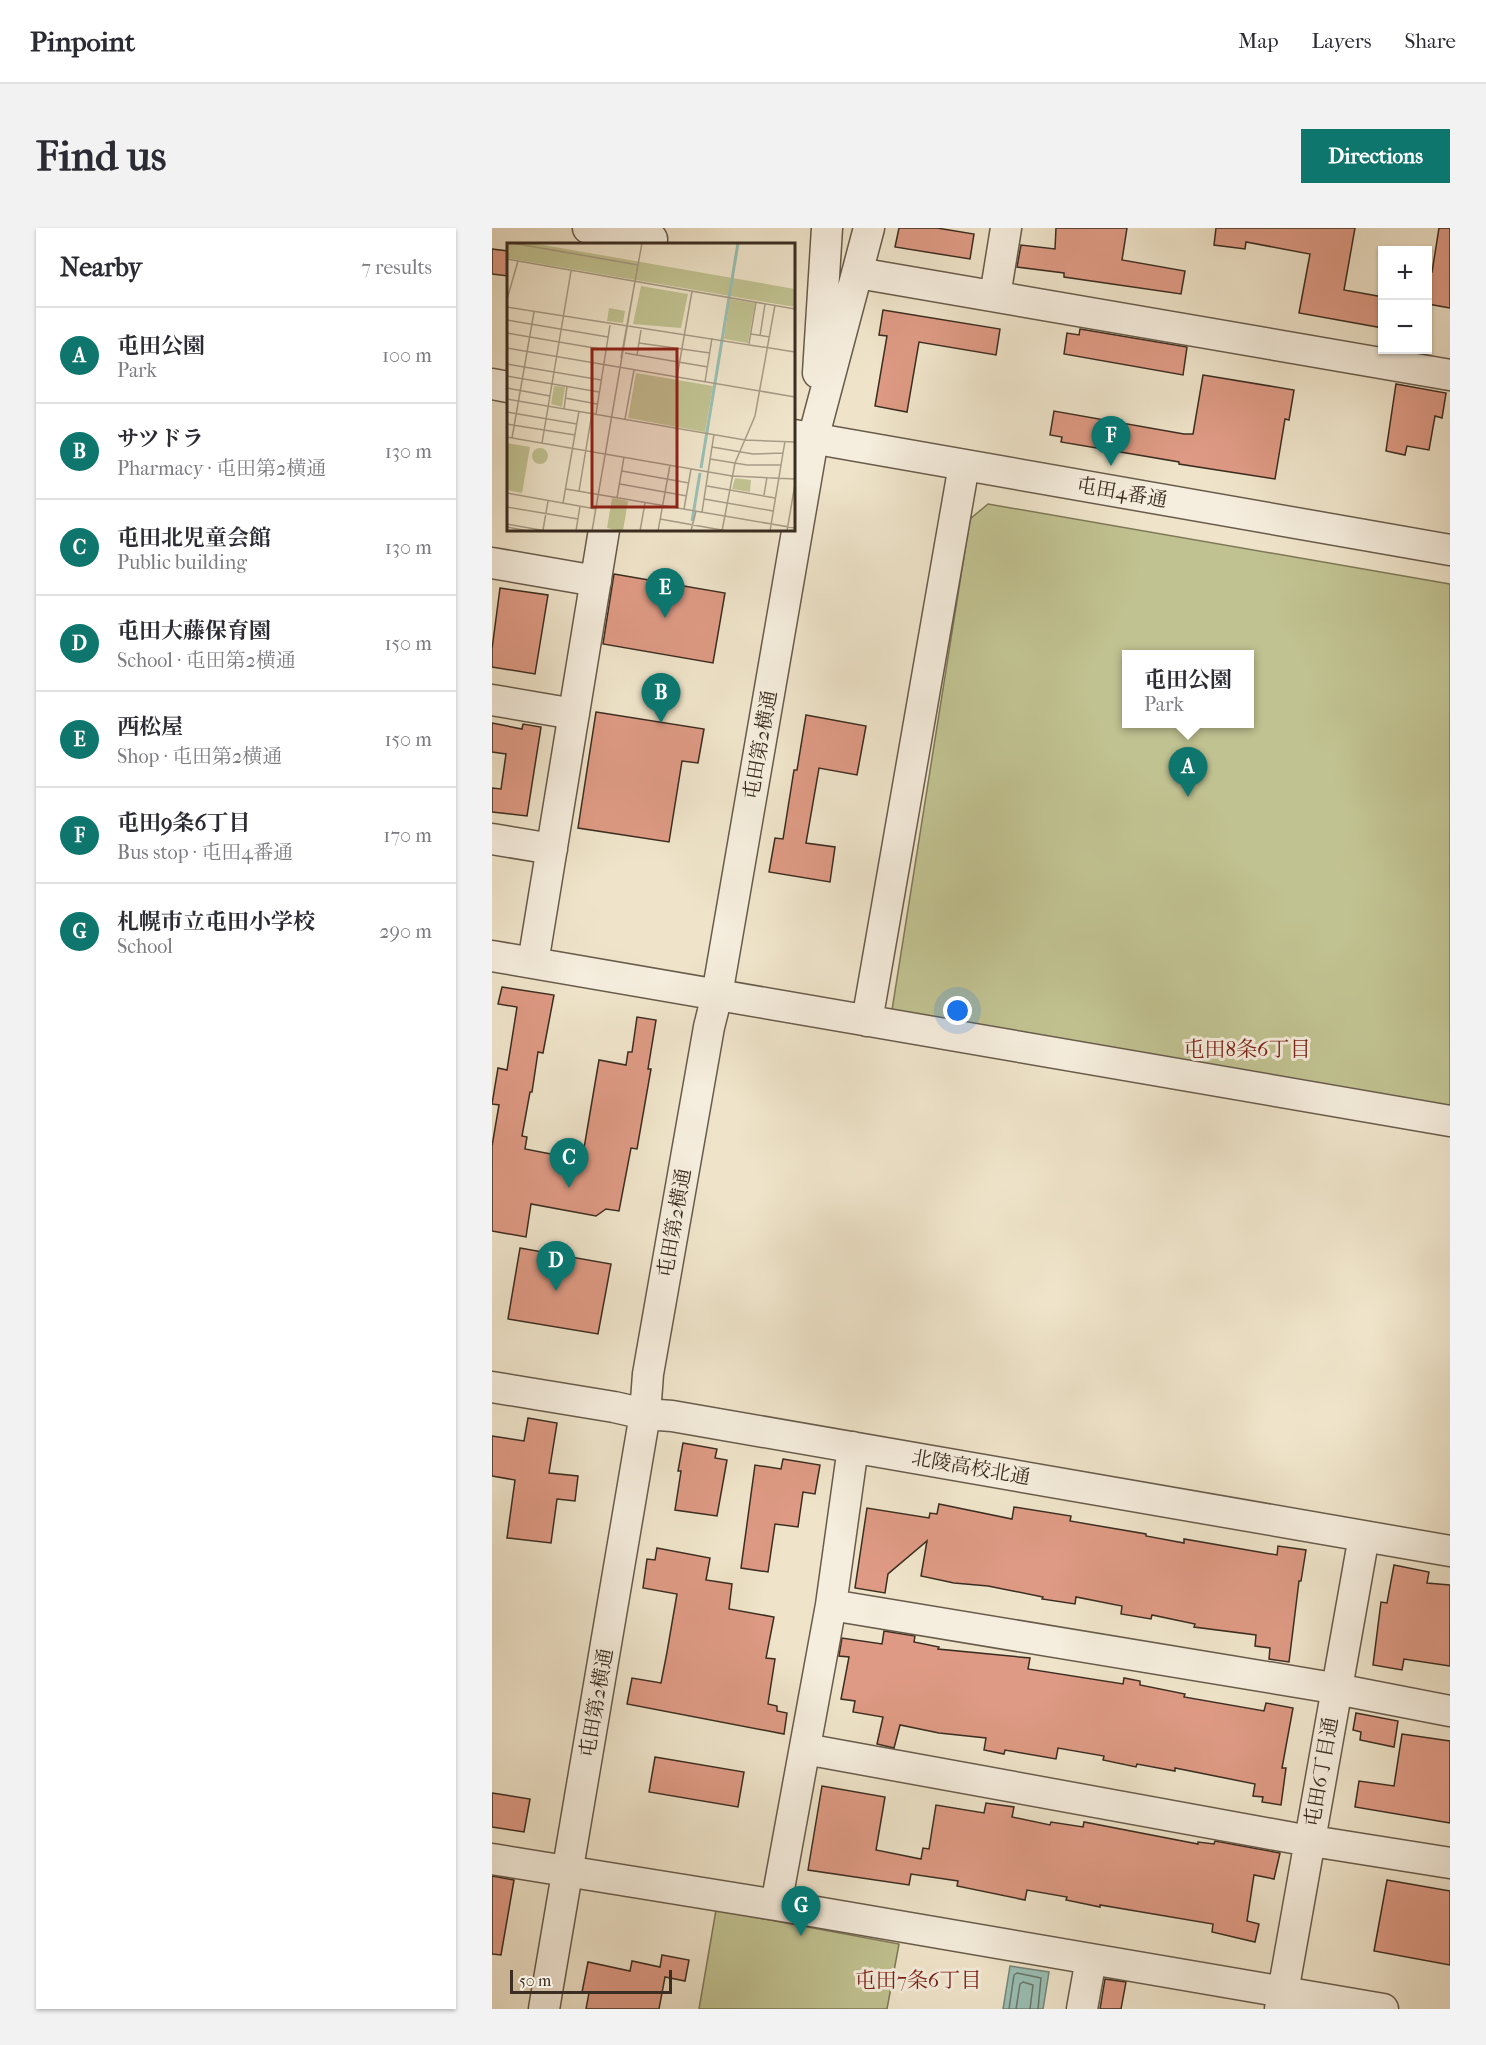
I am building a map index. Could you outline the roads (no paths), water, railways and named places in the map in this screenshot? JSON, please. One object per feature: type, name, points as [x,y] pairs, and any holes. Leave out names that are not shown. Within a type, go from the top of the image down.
[{"type":"street","points":[[588,228],[652,237]]},
{"type":"street","points":[[803,437],[827,228]]},
{"type":"street","points":[[803,437],[858,273],[869,228]]},
{"type":"street","points":[[995,296],[1006,228]]},
{"type":"street","points":[[858,273],[1450,375]]},
{"type":"street","points":[[492,384],[507,387]]},
{"type":"street","name":"屯田4番通","points":[[803,437],[1450,548]]},
{"type":"street","name":"屯田第2横通","points":[[795,489],[803,437]]},
{"type":"street","points":[[867,1021],[964,465]]},
{"type":"street","points":[[533,963],[604,531]]},
{"type":"street","name":"屯田第2横通","points":[[543,2009],[645,1414],[648,1374],[709,1027],[717,995],[789,531]]},
{"type":"street","points":[[492,563],[596,581]]},
{"type":"street","points":[[492,700],[574,714]]},
{"type":"street","points":[[492,839],[552,849]]},
{"type":"street","points":[[493,961],[533,963],[1450,1121]]},
{"type":"street","name":"北陵高校北通","points":[[492,1387],[1450,1551]]},
{"type":"street","points":[[776,1905],[831,1605],[853,1447]]},
{"type":"street","name":"屯田6丁目通","points":[[1281,2000],[1364,1536]]},
{"type":"street","points":[[831,1605],[1335,1689],[1450,1711]]},
{"type":"street","points":[[805,1749],[1450,1863]]},
{"type":"street","points":[[492,1859],[1091,1959],[1281,2000],[1383,2009]]},
{"type":"street","points":[[1082,2009],[1091,1959]]},
{"type":"water","points":[[1010,1966],[1049,1972],[1043,2009],[1003,2009]]},
{"type":"place","name":"屯田9条6丁目","points":[[1111,466]]},
{"type":"place","name":"西松屋","points":[[665,618]]},
{"type":"place","name":"サツドラ","points":[[661,723]]},
{"type":"place","name":"屯田公園","points":[[1188,797]]},
{"type":"place","name":"屯田北児童会館","points":[[569,1188]]},
{"type":"place","name":"屯田大藤保育園","points":[[556,1291]]},
{"type":"place","name":"札幌市立屯田小学校","points":[[801,1936]]},
{"type":"district","name":"屯田8条6丁目","points":[[1247,1049]]},
{"type":"district","name":"屯田7条6丁目","points":[[918,1980]]}]
